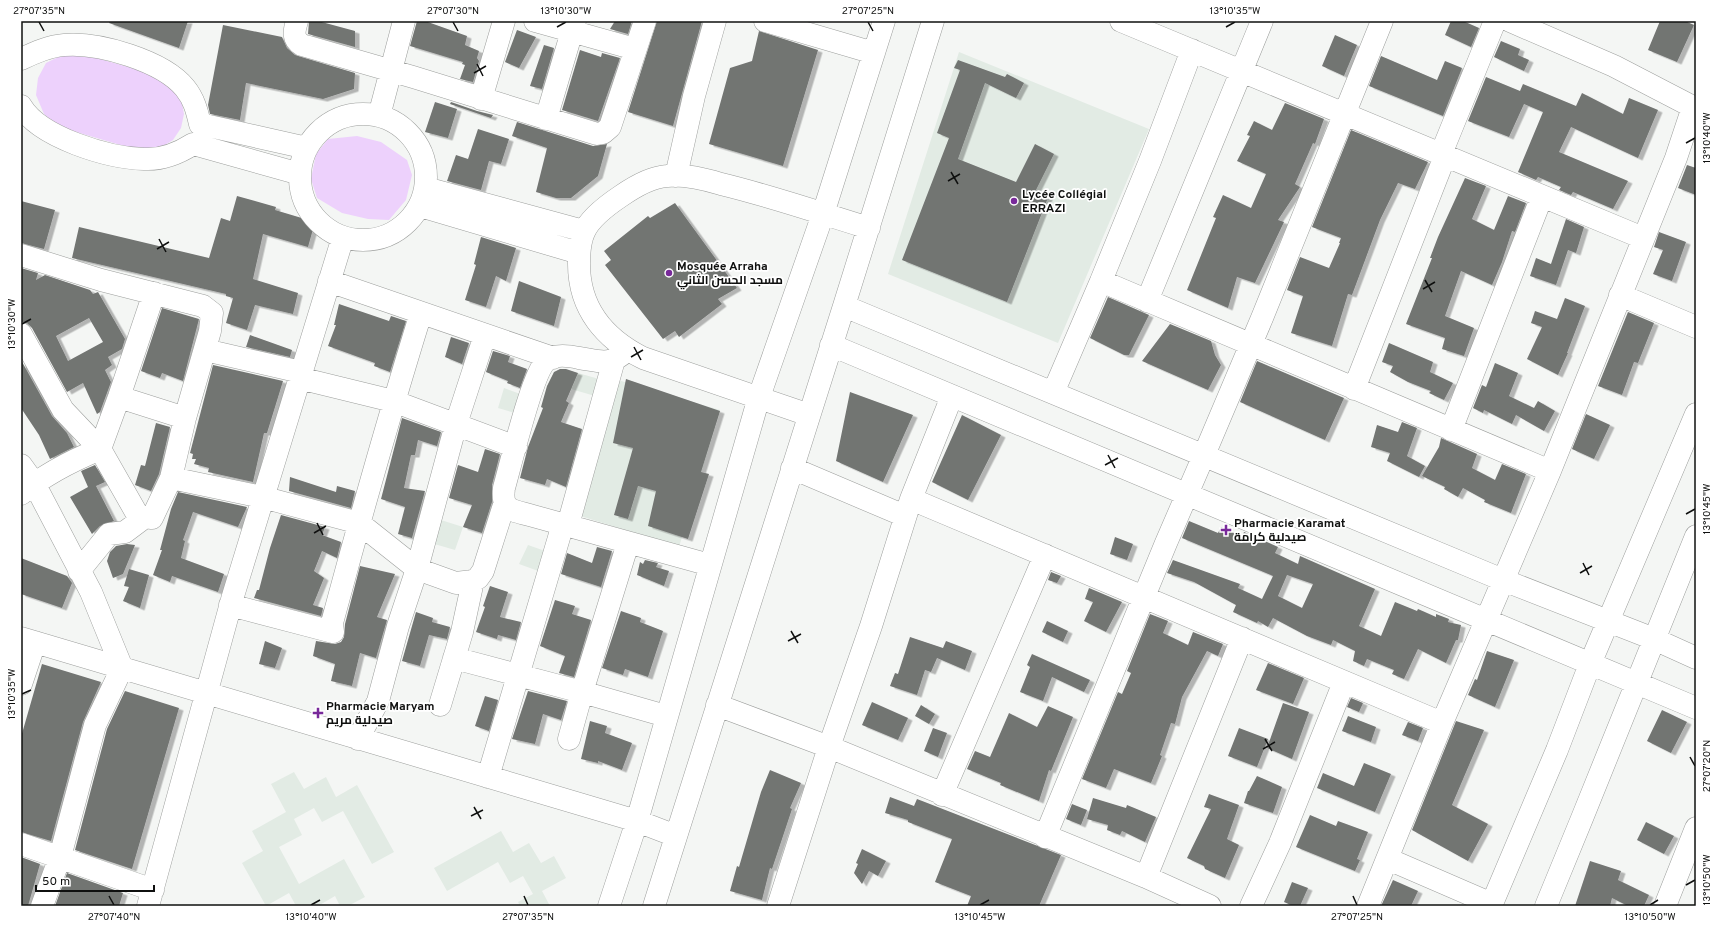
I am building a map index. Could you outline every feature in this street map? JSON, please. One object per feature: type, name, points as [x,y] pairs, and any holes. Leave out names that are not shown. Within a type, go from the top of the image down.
[{"type":"street","points":[[297,21],[294,37],[296,42],[302,45],[413,77],[546,120],[597,134],[607,131],[612,121],[645,21]]},
{"type":"street","points":[[379,116],[404,21]]},
{"type":"street","points":[[481,99],[504,21]]},
{"type":"street","points":[[535,21],[573,26],[635,50]]},
{"type":"street","points":[[676,176],[694,96],[715,21]]},
{"type":"street","points":[[609,906],[637,821],[759,397],[823,214],[884,21]]},
{"type":"street","points":[[657,905],[676,836],[869,228],[932,21]]},
{"type":"street","points":[[1122,21],[1643,238]]},
{"type":"street","points":[[1148,301],[1262,21]]},
{"type":"street","points":[[1045,837],[1143,596],[1204,455],[1346,113],[1382,21]]},
{"type":"street","points":[[1354,389],[1495,21]]},
{"type":"street","points":[[1368,906],[1442,723],[1550,471],[1676,158],[1695,107],[1614,66],[1510,21]]},
{"type":"street","points":[[776,23],[874,53]]},
{"type":"street","points":[[546,120],[573,26]]},
{"type":"street","points":[[21,59],[50,48],[64,45],[84,45],[109,50],[147,63],[178,81],[191,96],[197,107],[196,134],[176,153],[145,159],[115,155],[60,137],[31,119],[21,106]]},
{"type":"street","points":[[1053,392],[1150,162],[1192,50]]},
{"type":"street","points":[[358,114],[379,116],[396,123],[411,135],[417,146],[426,169],[423,197],[410,221],[395,232],[378,239],[360,241],[343,237],[325,227],[311,212],[302,194],[300,174],[302,161],[307,148],[319,131],[337,119],[358,114]]},
{"type":"street","points":[[196,134],[307,148]]},
{"type":"street","points":[[196,134],[300,174]]},
{"type":"street","points":[[621,355],[590,310],[582,291],[579,274],[579,253],[584,231],[606,206],[632,188],[667,176],[702,179],[743,189],[869,228]]},
{"type":"street","points":[[1451,430],[1542,196]]},
{"type":"street","points":[[423,197],[584,231]]},
{"type":"street","points":[[423,197],[579,253]]},
{"type":"street","points":[[21,844],[60,857],[150,898],[230,605],[343,237]]},
{"type":"street","points":[[21,255],[101,280],[203,306],[212,313],[213,316],[205,350],[184,418],[171,478],[152,518],[137,514],[100,448],[63,410],[27,361],[21,334]]},
{"type":"street","points":[[329,281],[552,358],[574,357],[607,362],[621,355],[643,358],[809,415]]},
{"type":"street","points":[[1101,281],[1550,471]]},
{"type":"street","points":[[27,489],[61,465],[100,448],[154,293]]},
{"type":"street","points":[[1620,296],[1696,327]]},
{"type":"street","points":[[844,306],[1503,580],[1654,639],[1696,658]]},
{"type":"street","points":[[230,605],[333,632],[332,623],[359,523],[393,401],[421,313]]},
{"type":"street","points":[[358,739],[378,701],[398,626],[417,569],[456,424],[485,335]]},
{"type":"street","points":[[831,345],[1187,493],[1696,708]]},
{"type":"street","points":[[205,350],[393,401],[516,447]]},
{"type":"street","points":[[488,777],[565,524],[621,355]]},
{"type":"street","points":[[440,705],[454,658],[473,581],[483,571],[504,505],[504,488],[534,382],[542,365],[552,358]]},
{"type":"street","points":[[778,906],[829,747],[871,626],[908,507],[952,396]]},
{"type":"street","points":[[119,397],[184,418]]},
{"type":"street","points":[[1388,859],[1492,905],[1557,750],[1590,664],[1696,414]]},
{"type":"street","points":[[21,465],[27,489],[91,592],[122,668],[95,725],[60,857],[42,906]]},
{"type":"street","points":[[792,468],[1045,555],[1442,723]]},
{"type":"street","points":[[171,478],[262,497],[359,523],[417,569],[456,583],[473,581]]},
{"type":"street","points":[[504,505],[517,511],[710,565]]},
{"type":"street","points":[[79,571],[109,534],[125,532],[145,517]]},
{"type":"street","points":[[1546,906],[1696,536]]},
{"type":"street","points":[[569,740],[582,692],[628,543]]},
{"type":"street","points":[[942,795],[1045,555]]},
{"type":"street","points":[[1146,877],[1242,638]]},
{"type":"street","points":[[21,684],[28,640],[637,821],[676,836]]},
{"type":"street","points":[[454,658],[666,716]]},
{"type":"street","points":[[1251,906],[1280,843],[1344,682]]},
{"type":"street","points":[[717,705],[829,747],[942,795],[1146,877],[1210,906]]},
{"type":"street","points":[[1665,906],[1696,828]]},
{"type":"shaded area","points":[[75,52],[157,75],[181,98],[184,114],[181,128],[173,140],[160,148],[141,151],[59,127],[44,114],[36,95],[38,78],[46,63],[62,55]]},
{"type":"shaded area","name":"Lycée Collégial ERRAZI","points":[[959,52],[1149,129],[1058,343],[888,274]]},
{"type":"shaded area","points":[[357,136],[381,142],[407,160],[412,175],[406,200],[389,220],[368,219],[342,213],[317,198],[311,179],[316,154],[328,139]]},
{"type":"shaded area","points":[[578,373],[599,379],[595,396],[571,389]]},
{"type":"shaded area","points":[[611,378],[720,410],[679,547],[571,513]]},
{"type":"shaded area","points":[[504,388],[523,395],[518,414],[498,408]]},
{"type":"shaded area","points":[[441,520],[463,527],[455,550],[431,543]]},
{"type":"shaded area","points":[[528,545],[548,552],[541,572],[519,564]]},
{"type":"shaded area","points":[[294,772],[304,789],[326,777],[336,797],[357,785],[394,852],[372,864],[343,811],[322,822],[314,808],[294,819],[302,835],[279,847],[299,884],[344,859],[365,897],[348,906],[340,906],[335,896],[318,906],[296,906],[289,893],[266,906],[242,863],[263,851],[252,831],[286,812],[271,784]]},
{"type":"shaded area","points":[[501,831],[513,852],[529,843],[541,863],[554,856],[566,878],[542,891],[550,906],[520,906],[518,902],[533,894],[523,876],[510,883],[498,862],[447,891],[434,868]]},
{"type":"building","points":[[110,21],[188,21],[179,48],[109,23]]},
{"type":"building","points":[[309,21],[318,21],[355,31],[355,47],[308,34]]},
{"type":"building","points":[[417,21],[425,21],[467,36],[465,45],[479,51],[477,58],[479,61],[473,82],[460,79],[465,65],[462,64],[463,62],[410,46]]},
{"type":"building","points":[[615,21],[632,21],[628,34],[610,29]]},
{"type":"building","points":[[657,21],[702,21],[673,126],[628,112]]},
{"type":"building","points":[[1451,21],[1463,21],[1479,28],[1471,47],[1445,35]]},
{"type":"building","points":[[1660,21],[1685,21],[1694,25],[1677,62],[1648,50]]},
{"type":"building","points":[[223,25],[282,37],[287,48],[295,55],[355,73],[354,89],[323,99],[246,83],[240,120],[210,114],[208,105]]},
{"type":"building","points":[[517,30],[536,37],[519,68],[505,62]]},
{"type":"building","points":[[759,31],[818,50],[783,166],[709,144],[730,68],[752,61]]},
{"type":"building","points":[[1335,35],[1357,45],[1344,76],[1322,66]]},
{"type":"building","points":[[1501,41],[1520,49],[1518,55],[1529,60],[1524,71],[1494,57]]},
{"type":"building","points":[[544,45],[554,48],[542,89],[530,86]]},
{"type":"building","points":[[580,50],[601,57],[602,53],[620,58],[598,121],[562,110]]},
{"type":"building","points":[[1381,56],[1437,80],[1445,61],[1462,68],[1443,116],[1369,86]]},
{"type":"building","points":[[958,60],[1005,77],[1007,74],[1024,83],[1016,98],[985,83],[958,159],[1016,182],[1035,144],[1054,154],[1036,190],[1049,195],[1007,302],[902,260],[949,138],[937,133],[960,70],[954,68]]},
{"type":"building","points":[[1486,77],[1520,91],[1523,84],[1576,106],[1582,93],[1623,114],[1629,98],[1658,110],[1638,158],[1571,127],[1559,152],[1628,181],[1613,209],[1573,192],[1571,195],[1559,190],[1561,187],[1538,177],[1536,180],[1518,172],[1543,112],[1524,104],[1509,137],[1468,121]]},
{"type":"building","points":[[435,102],[457,109],[448,138],[425,132]]},
{"type":"building","points":[[451,102],[493,115],[491,118],[450,104]]},
{"type":"building","points":[[1285,103],[1324,119],[1315,144],[1313,143],[1295,184],[1300,187],[1278,220],[1284,222],[1255,283],[1237,277],[1228,308],[1187,290],[1216,218],[1213,217],[1223,195],[1251,208],[1266,174],[1237,161],[1250,136],[1247,135],[1254,121],[1272,130]]},
{"type":"building","points":[[517,122],[593,146],[607,144],[598,176],[571,198],[556,198],[536,192],[547,148],[512,136]]},
{"type":"building","points":[[478,129],[509,139],[501,164],[489,161],[481,190],[447,181],[456,155],[468,159]]},
{"type":"building","points":[[1351,130],[1428,162],[1415,189],[1398,183],[1380,220],[1352,295],[1348,294],[1332,346],[1291,333],[1303,296],[1287,290],[1300,257],[1329,268],[1340,243],[1341,238],[1312,227]]},
{"type":"building","points":[[1687,165],[1696,168],[1696,195],[1678,188]]},
{"type":"building","points":[[1465,178],[1486,186],[1472,219],[1494,230],[1508,196],[1526,203],[1515,232],[1512,231],[1502,262],[1492,285],[1461,271],[1445,316],[1474,328],[1464,356],[1442,349],[1445,338],[1406,324],[1432,258],[1430,258],[1438,237]]},
{"type":"building","points":[[237,196],[276,207],[275,210],[315,222],[308,247],[263,234],[253,279],[298,293],[293,314],[255,305],[247,330],[226,323],[233,298],[226,296],[226,294],[72,258],[79,227],[209,258],[221,218],[230,221]]},
{"type":"building","points":[[21,201],[55,210],[44,249],[21,243]]},
{"type":"building","name":"Mosquée Arraha مسجد الحسن الثاني","points":[[675,203],[737,288],[718,299],[722,304],[679,337],[675,331],[663,339],[605,265],[611,260],[604,251],[648,216],[650,218]]},
{"type":"building","points":[[1566,219],[1584,227],[1576,253],[1568,250],[1556,285],[1530,276],[1536,258],[1551,264]]},
{"type":"building","points":[[1659,232],[1686,242],[1672,281],[1653,274],[1663,250],[1654,247]]},
{"type":"building","points":[[481,237],[516,248],[506,281],[496,276],[486,307],[465,300],[476,265],[474,264]]},
{"type":"building","points":[[21,268],[38,273],[36,280],[45,275],[90,290],[93,294],[98,292],[125,339],[122,349],[108,357],[112,365],[105,370],[111,382],[100,412],[97,414],[83,383],[67,392],[32,328],[27,323],[21,322]],"holes":[[[89,318],[103,342],[68,361],[56,336]]]},
{"type":"building","points":[[519,281],[561,297],[554,326],[511,311]]},
{"type":"building","points":[[1108,297],[1149,315],[1129,355],[1124,355],[1090,338]]},
{"type":"building","points":[[1565,298],[1585,306],[1568,353],[1558,375],[1527,359],[1542,327],[1531,323],[1535,311],[1557,319]]},
{"type":"building","points":[[339,304],[389,321],[391,316],[406,321],[390,372],[374,366],[375,363],[328,346],[336,325],[334,325]]},
{"type":"building","points":[[162,308],[199,319],[183,381],[162,373],[160,378],[141,371]]},
{"type":"building","points":[[1628,312],[1654,323],[1638,363],[1634,362],[1622,395],[1598,386]]},
{"type":"building","points":[[1170,324],[1211,341],[1215,355],[1221,365],[1208,390],[1142,361]]},
{"type":"building","points":[[250,335],[292,350],[290,357],[246,347]]},
{"type":"building","points":[[451,337],[469,343],[462,364],[445,357]]},
{"type":"building","points":[[1389,343],[1433,362],[1430,372],[1453,383],[1444,400],[1429,393],[1431,391],[1408,382],[1390,372],[1393,366],[1382,362]]},
{"type":"building","points":[[493,351],[510,356],[508,362],[527,369],[520,388],[507,383],[508,381],[486,372]]},
{"type":"building","points":[[21,360],[52,416],[67,433],[74,447],[50,459],[39,435],[21,408]]},
{"type":"building","points":[[1257,361],[1344,398],[1325,440],[1240,402]]},
{"type":"building","points":[[1495,363],[1518,373],[1509,396],[1534,408],[1538,401],[1555,411],[1544,431],[1516,415],[1512,424],[1484,410],[1483,413],[1473,408],[1482,385],[1486,387]]},
{"type":"building","points":[[213,365],[283,381],[267,433],[264,433],[253,482],[208,472],[209,468],[194,464],[196,459],[192,459],[193,454],[190,453]]},
{"type":"building","points":[[560,369],[566,369],[578,373],[566,401],[569,403],[561,422],[582,429],[566,487],[547,479],[545,485],[520,478],[528,447],[543,408],[541,407],[547,386],[554,372]]},
{"type":"building","points":[[626,379],[720,411],[701,472],[709,474],[688,539],[648,526],[656,491],[638,486],[628,519],[614,515],[633,448],[613,443]]},
{"type":"building","points":[[850,392],[913,415],[883,482],[836,461]]},
{"type":"building","points":[[1586,414],[1610,425],[1594,459],[1572,449]]},
{"type":"building","points":[[962,415],[1001,435],[968,500],[932,482]]},
{"type":"building","points":[[402,418],[441,432],[437,446],[418,440],[415,455],[411,455],[404,488],[425,491],[412,538],[398,534],[405,507],[381,499]]},
{"type":"building","points":[[1402,422],[1417,428],[1407,456],[1425,466],[1419,477],[1387,461],[1390,453],[1371,447],[1377,425],[1398,432]]},
{"type":"building","points":[[156,423],[170,427],[159,474],[151,491],[135,485],[141,465],[145,466]]},
{"type":"building","points":[[1441,438],[1477,454],[1472,468],[1495,480],[1502,464],[1526,474],[1511,513],[1484,502],[1485,500],[1463,488],[1458,497],[1444,489],[1445,487],[1422,476],[1439,447]]},
{"type":"building","points":[[485,449],[500,454],[492,485],[492,502],[482,533],[463,527],[472,505],[449,498],[458,465],[478,472]]},
{"type":"building","points":[[95,465],[105,482],[96,486],[114,521],[100,526],[92,534],[70,497],[88,487],[81,471]]},
{"type":"building","points":[[290,477],[336,492],[337,486],[355,491],[351,508],[289,491]]},
{"type":"building","points":[[178,492],[247,507],[238,527],[193,512],[183,540],[185,541],[181,558],[224,574],[218,592],[172,576],[170,582],[153,575],[162,550],[160,550],[171,509]]},
{"type":"building","points":[[281,515],[325,527],[322,535],[341,542],[337,558],[322,551],[314,571],[324,578],[313,605],[323,608],[321,616],[254,598],[257,590],[259,590],[270,548]]},
{"type":"building","points":[[1189,521],[1218,533],[1221,527],[1242,537],[1244,532],[1278,547],[1275,553],[1298,564],[1300,556],[1375,589],[1359,626],[1381,636],[1395,602],[1417,611],[1418,609],[1436,617],[1436,614],[1449,619],[1448,622],[1461,625],[1458,640],[1456,640],[1446,663],[1418,649],[1404,679],[1392,674],[1394,670],[1367,659],[1364,666],[1353,661],[1355,651],[1333,640],[1331,645],[1307,636],[1273,618],[1268,627],[1258,621],[1257,623],[1233,612],[1236,605],[1194,582],[1167,573],[1173,560],[1240,584],[1238,588],[1262,599],[1273,576],[1182,538]],"holes":[[[1287,575],[1313,584],[1302,608],[1278,596]]]},
{"type":"building","points":[[1115,537],[1133,544],[1127,560],[1110,554]]},
{"type":"building","points":[[127,544],[135,545],[123,574],[113,578],[107,561],[110,552],[116,546]]},
{"type":"building","points":[[597,547],[612,551],[601,587],[561,574],[567,553],[592,563]]},
{"type":"building","points":[[21,558],[67,576],[72,583],[62,608],[21,594]]},
{"type":"building","points":[[645,560],[658,563],[656,567],[669,571],[664,586],[637,575],[640,562],[643,564]]},
{"type":"building","points":[[360,566],[395,574],[377,617],[387,620],[376,658],[360,653],[352,686],[331,681],[335,664],[313,656],[316,641],[335,644],[341,642],[344,637],[345,624]]},
{"type":"building","points":[[129,569],[149,575],[140,608],[123,601],[129,587],[124,586]]},
{"type":"building","points":[[1051,572],[1061,576],[1057,583],[1048,580]]},
{"type":"building","points":[[490,586],[508,592],[500,617],[521,622],[516,640],[498,635],[497,639],[476,632],[485,607],[483,606]]},
{"type":"building","points":[[1089,588],[1122,602],[1106,632],[1084,621],[1093,602],[1085,599]]},
{"type":"building","points":[[555,600],[575,606],[572,614],[591,620],[574,677],[559,673],[565,656],[540,646]]},
{"type":"building","points":[[621,611],[641,618],[640,622],[663,631],[648,677],[625,669],[623,675],[602,668]]},
{"type":"building","points":[[416,612],[433,618],[432,622],[450,627],[447,639],[429,635],[420,666],[402,661]]},
{"type":"building","points":[[1150,614],[1168,621],[1163,633],[1188,645],[1193,632],[1223,644],[1218,656],[1207,651],[1182,697],[1175,724],[1171,723],[1160,755],[1162,756],[1151,783],[1114,769],[1106,788],[1082,779],[1118,692],[1122,694],[1131,673],[1127,671]]},
{"type":"building","points":[[1047,621],[1068,631],[1063,642],[1042,632]]},
{"type":"building","points":[[910,637],[943,648],[946,641],[972,651],[965,670],[937,658],[931,672],[925,670],[917,695],[890,686],[895,673],[898,674]]},
{"type":"building","points":[[265,641],[282,648],[275,668],[259,664]]},
{"type":"building","points":[[1487,651],[1514,660],[1495,707],[1468,695],[1475,679],[1477,680]]},
{"type":"building","points":[[1032,654],[1090,680],[1084,692],[1052,677],[1043,701],[1020,692],[1030,667],[1027,665]]},
{"type":"building","points":[[1268,663],[1304,678],[1293,704],[1256,690]]},
{"type":"building","points":[[42,664],[101,682],[83,722],[51,841],[21,832],[21,737]]},
{"type":"building","points":[[125,691],[179,708],[132,869],[75,850],[107,729]]},
{"type":"building","points":[[528,691],[567,701],[561,720],[543,714],[535,744],[512,739]]},
{"type":"building","points":[[485,696],[498,700],[489,731],[475,726]]},
{"type":"building","points":[[1351,698],[1363,703],[1359,712],[1347,707]]},
{"type":"building","points":[[872,702],[908,718],[898,740],[862,725]]},
{"type":"building","points":[[1283,703],[1309,712],[1292,759],[1267,748]]},
{"type":"building","points":[[921,705],[935,714],[929,724],[915,716]]},
{"type":"building","points":[[1048,706],[1073,717],[1051,771],[1049,770],[1039,801],[1000,785],[1001,783],[967,769],[975,751],[990,757],[1009,713],[1037,727]]},
{"type":"building","points":[[1662,710],[1687,722],[1671,753],[1647,741]]},
{"type":"building","points":[[1348,716],[1376,727],[1371,742],[1342,731]]},
{"type":"building","points":[[590,721],[607,726],[605,733],[632,743],[622,770],[598,761],[598,763],[581,759]]},
{"type":"building","points":[[1456,721],[1484,730],[1452,805],[1488,824],[1468,861],[1412,830]]},
{"type":"building","points":[[1408,722],[1423,728],[1418,741],[1402,735]]},
{"type":"building","points":[[933,728],[947,733],[938,757],[924,751]]},
{"type":"building","points":[[1239,728],[1268,739],[1257,767],[1228,756]]},
{"type":"building","points":[[1364,763],[1391,774],[1375,812],[1317,788],[1323,773],[1354,786]]},
{"type":"building","points":[[770,770],[801,783],[790,808],[792,809],[772,869],[770,868],[762,900],[730,891],[737,866],[739,867],[761,792]]},
{"type":"building","points":[[1257,776],[1282,787],[1273,813],[1244,803],[1248,791]]},
{"type":"building","points":[[1209,794],[1239,805],[1227,839],[1239,845],[1225,878],[1205,869],[1204,866],[1187,858],[1211,809],[1204,807]]},
{"type":"building","points":[[890,797],[914,806],[917,799],[1061,855],[1039,906],[967,906],[971,896],[935,882],[952,839],[908,822],[908,820],[885,813]]},
{"type":"building","points":[[1093,798],[1126,808],[1127,805],[1156,817],[1145,842],[1122,831],[1120,835],[1107,830],[1108,825],[1087,819]]},
{"type":"building","points":[[1072,804],[1087,810],[1081,825],[1066,819]]},
{"type":"building","points":[[1310,815],[1336,826],[1338,821],[1368,832],[1357,859],[1360,860],[1355,871],[1296,847]]},
{"type":"building","points":[[1646,822],[1674,836],[1664,854],[1637,840]]},
{"type":"building","points":[[862,849],[886,861],[878,876],[869,871],[862,884],[854,873],[858,864],[856,863]]},
{"type":"building","points":[[21,857],[40,864],[28,906],[21,906]]},
{"type":"building","points":[[1590,861],[1621,871],[1618,880],[1649,895],[1644,906],[1628,906],[1612,898],[1610,906],[1575,906]]},
{"type":"building","points":[[67,873],[123,893],[119,906],[55,906]]},
{"type":"building","points":[[1393,880],[1418,891],[1411,906],[1381,906]]},
{"type":"building","points":[[1292,882],[1308,888],[1300,906],[1293,906],[1284,902]]},
{"type":"place","name":"Lycée Collégial ERRAZI","points":[[1014,201]]},
{"type":"place","name":"Mosquée Arraha مسجد الحسن الثاني","points":[[669,273]]},
{"type":"place","name":"Pharmacie Karamat صيدلية كرامة","points":[[1226,530]]},
{"type":"place","name":"Pharmacie Maryam صيدلية مريم","points":[[318,713]]}]
